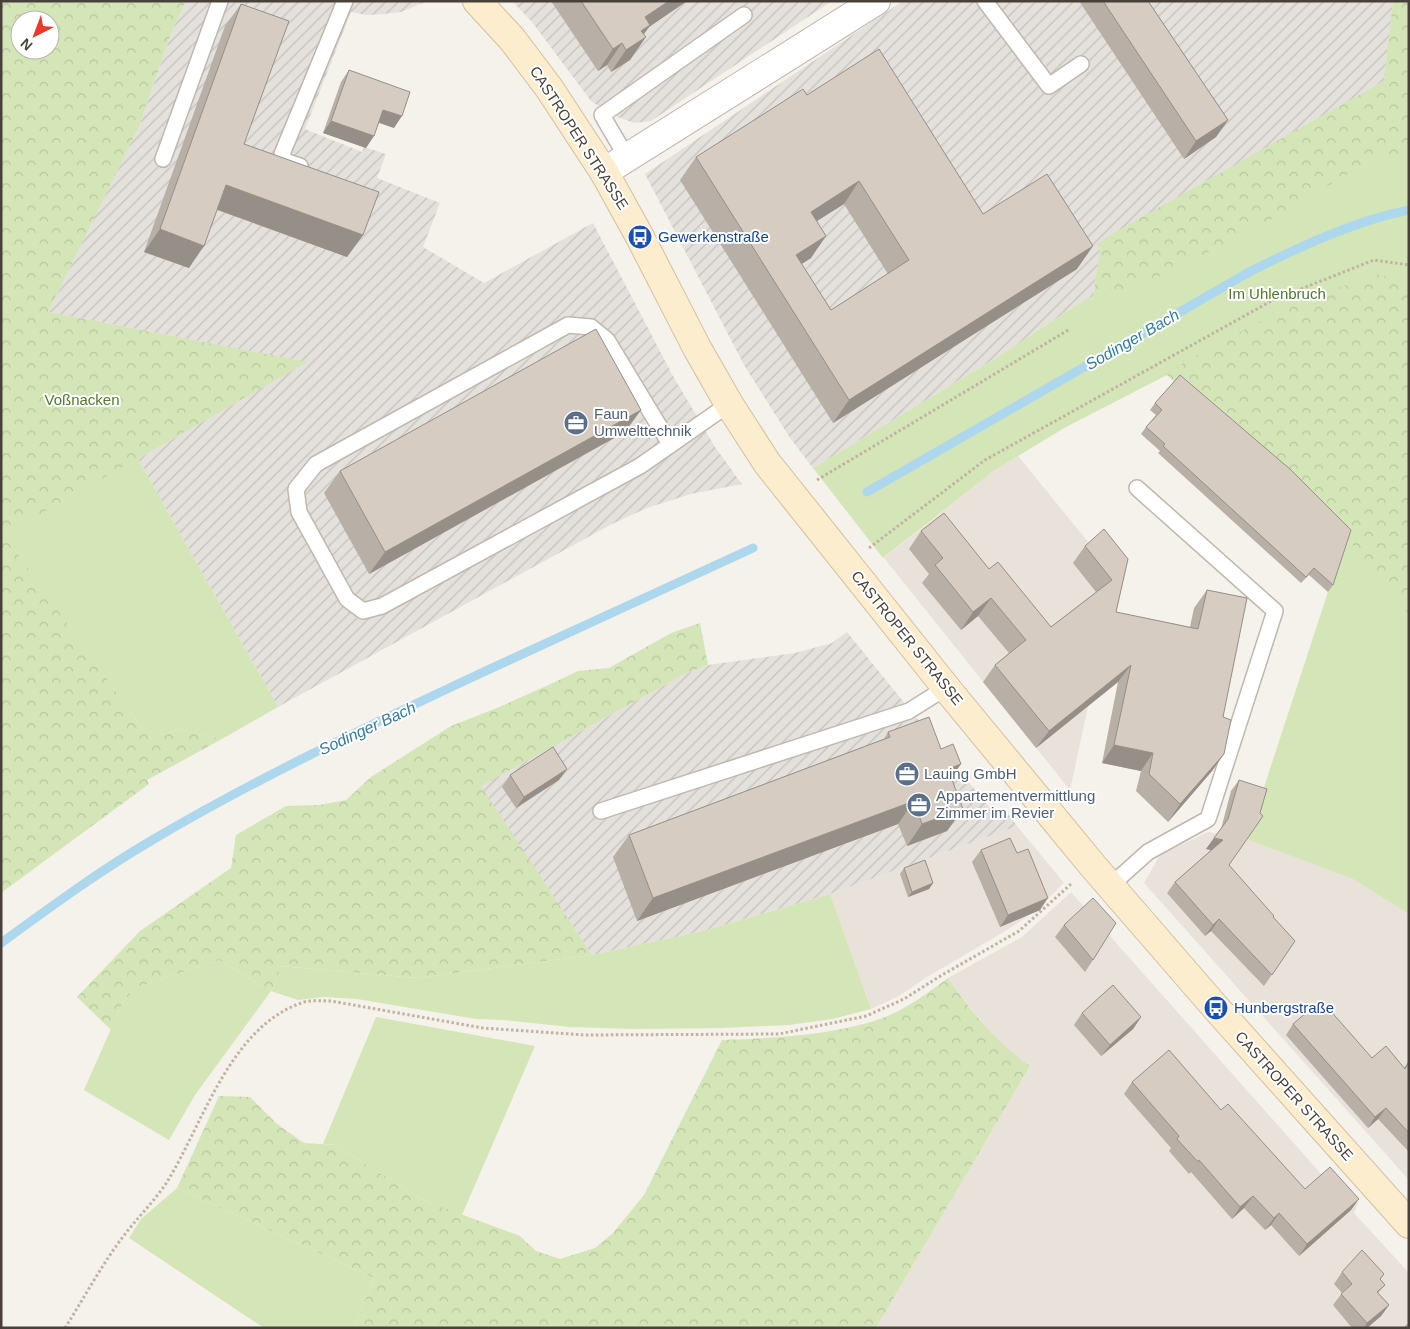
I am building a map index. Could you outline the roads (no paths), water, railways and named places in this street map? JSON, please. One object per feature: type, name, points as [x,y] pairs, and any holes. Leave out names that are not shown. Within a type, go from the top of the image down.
[{"type":"main road","name":"CASTROPER STRASSE","points":[[477,1],[512,39],[549,88],[604,172],[697,348],[729,404],[767,463],[946,687],[1093,866],[1222,1015],[1409,1224]]},
{"type":"street","points":[[604,172],[876,1]]},
{"type":"lane","points":[[163,159],[220,1]]},
{"type":"lane","points":[[312,171],[285,160],[282,154],[345,1]]},
{"type":"lane","points":[[985,1],[1049,86],[1081,64]]},
{"type":"lane","points":[[627,158],[602,115],[744,15]]},
{"type":"lane","points":[[670,444],[607,340],[591,327],[568,325],[316,464],[296,489],[299,512],[347,600],[363,611],[382,606],[640,466],[729,404]]},
{"type":"lane","points":[[1110,886],[1148,852],[1208,819],[1274,612],[1137,488]]},
{"type":"lane","points":[[600,811],[909,711],[946,687]]},
{"type":"waterway","name":"Sodinger Bach","points":[[867,492],[1251,271],[1348,228],[1409,210]]},
{"type":"waterway","name":"Sodinger Bach","points":[[1,943],[130,854],[270,775],[352,734],[753,548]]},
{"type":"place","name":"Gewerkenstraße","points":[[640,237]]},
{"type":"place","name":"Faun Umwelttechnik","points":[[576,423]]},
{"type":"place","name":"Lauing GmbH","points":[[907,774]]},
{"type":"place","name":"Appartementvermittlung Zimmer im Revier","points":[[919,805]]},
{"type":"place","name":"Hunbergstraße","points":[[1216,1008]]},
{"type":"park label","name":"Im Uhlenbruch","points":[[1277,294]]},
{"type":"park label","name":"Voßnacken","points":[[82,400]]}]
